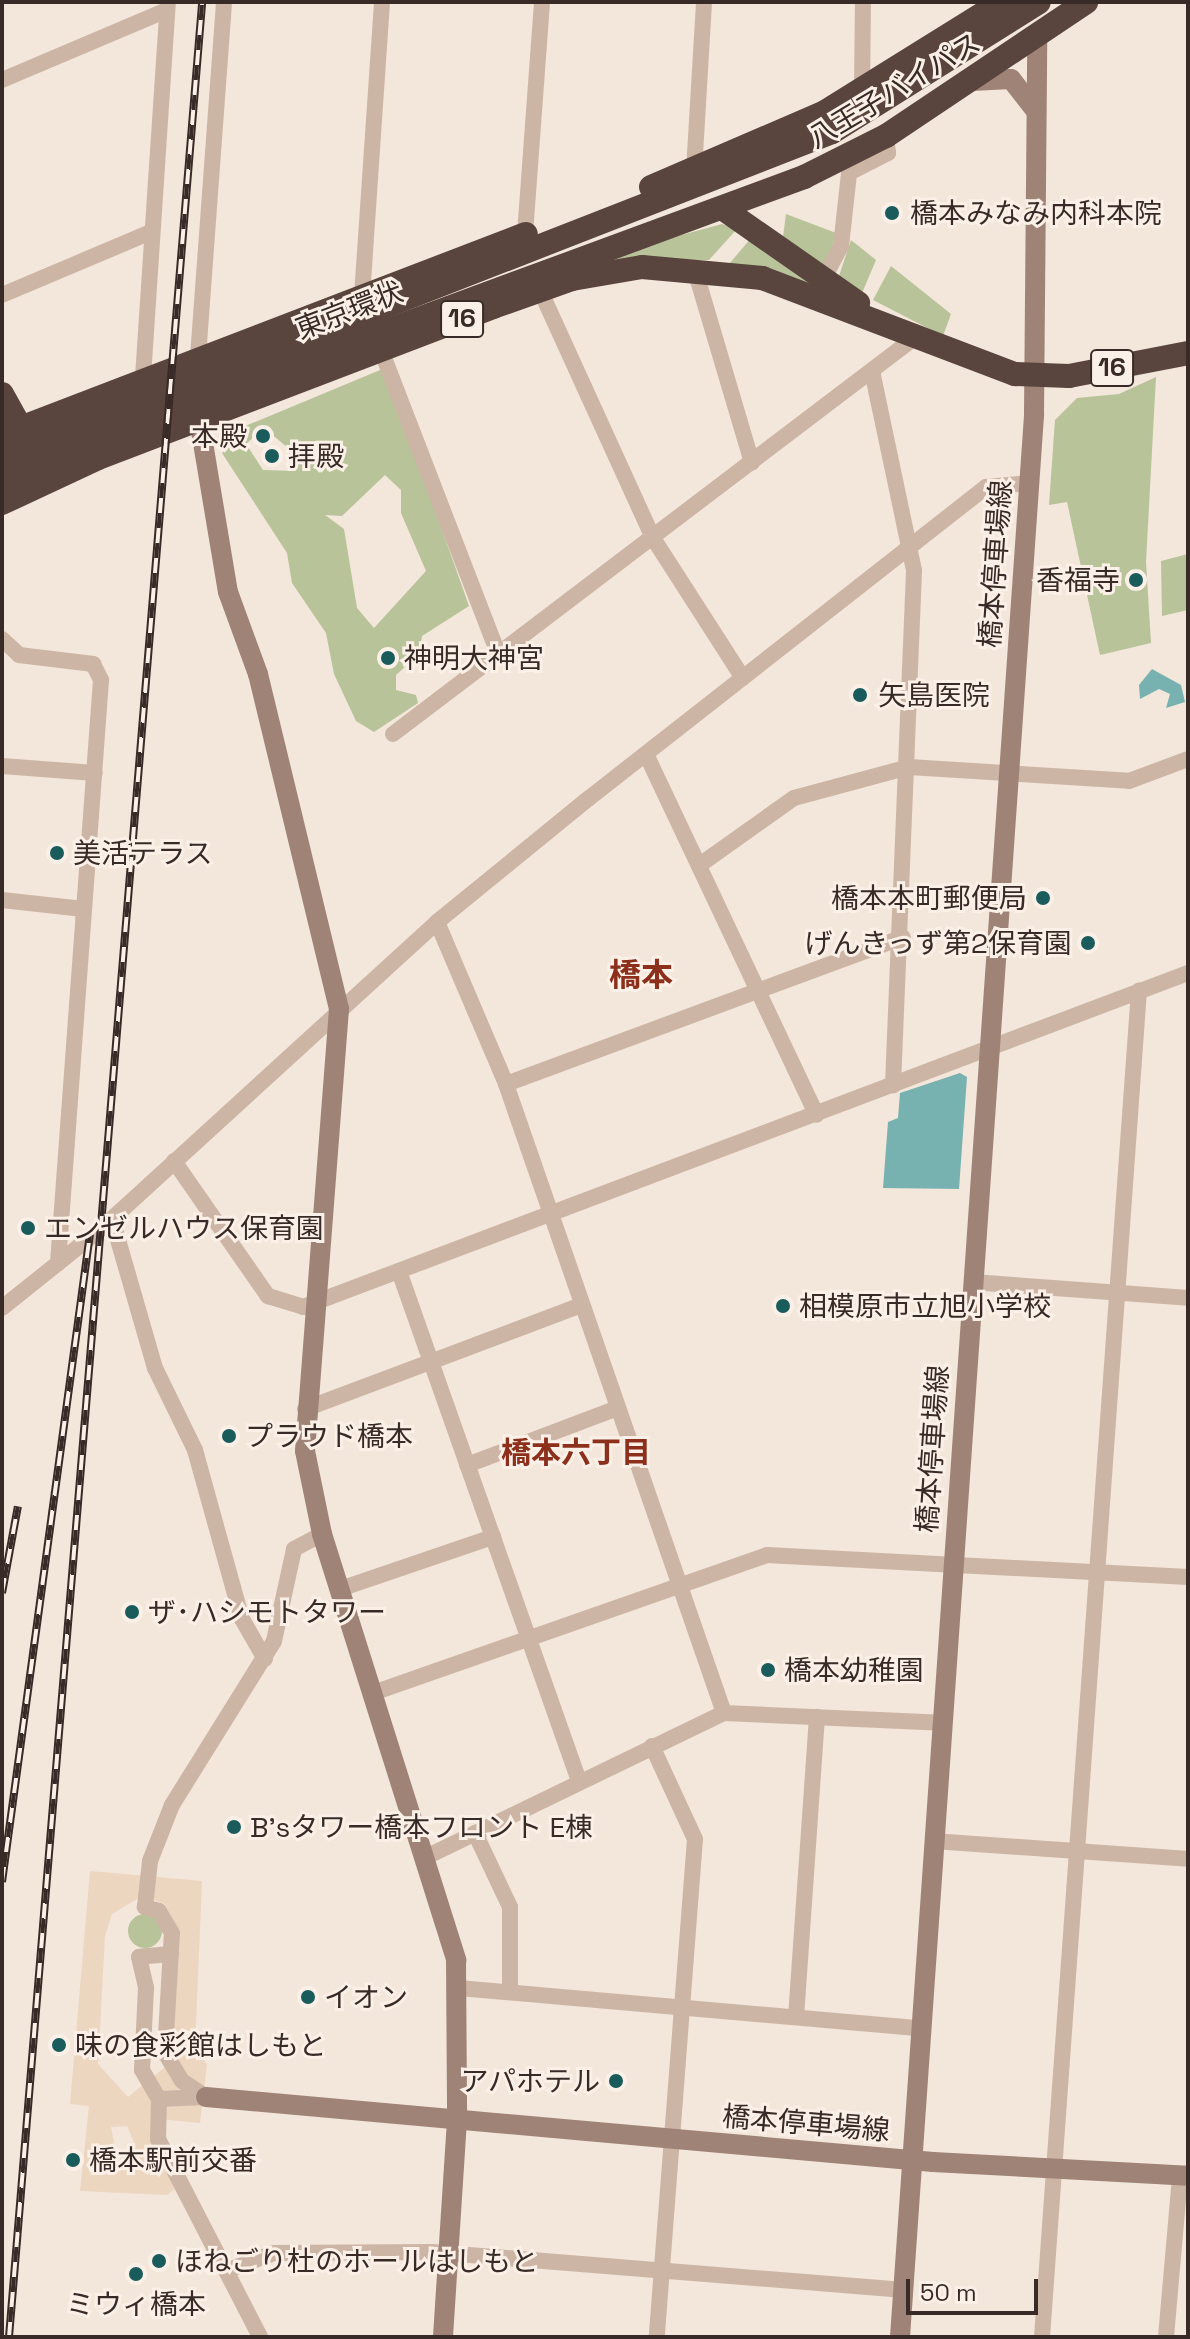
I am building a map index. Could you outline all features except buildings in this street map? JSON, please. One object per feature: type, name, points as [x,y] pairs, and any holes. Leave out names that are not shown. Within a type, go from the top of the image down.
[{"type":"highway","name":"16","points":[[11,430],[143,377],[525,234],[696,179],[862,92],[1002,2]]},
{"type":"highway","name":"八王子バイパス","points":[[722,208],[886,136],[1037,38],[1086,2]]},
{"type":"highway","name":"16","points":[[1037,3],[1037,38]]},
{"type":"highway","name":"八王子バイパス","points":[[696,179],[832,132],[1037,3]]},
{"type":"highway","name":"東京環状","points":[[2,480],[492,277],[696,179]]},
{"type":"highway","name":"16","points":[[722,208],[891,323]]},
{"type":"highway","name":"東京環状","points":[[2,456],[492,277],[722,208]]},
{"type":"highway","name":"16","points":[[2,503],[199,419],[540,290],[642,267],[694,267],[762,278],[891,323],[992,367],[1035,376],[1188,353]]},
{"type":"highway","points":[[258,335],[273,350],[280,387]]},
{"type":"highway","points":[[2,394],[11,430],[48,481]]},
{"type":"main road","name":"橋本停車場線","points":[[206,2097],[909,2160],[1029,483],[1035,376],[1037,38]]},
{"type":"main road","points":[[972,81],[1011,79],[1037,115]]},
{"type":"main road","points":[[199,419],[228,592],[261,685],[339,1009],[305,1409],[308,1475],[322,1534],[428,1856],[459,1988],[457,2120],[443,2337]]},
{"type":"main road","points":[[900,2337],[909,2160],[1184,2177]]},
{"type":"street","points":[[198,357],[224,2]]},
{"type":"street","points":[[362,296],[382,2]]},
{"type":"street","points":[[525,234],[542,2]]},
{"type":"street","points":[[696,179],[704,2]]},
{"type":"street","points":[[862,92],[863,2]]},
{"type":"street","points":[[2,80],[168,6],[149,233],[143,377]]},
{"type":"street","points":[[824,278],[841,246],[849,173],[888,153],[886,136]]},
{"type":"street","points":[[2,295],[149,233]]},
{"type":"street","points":[[694,267],[752,463]]},
{"type":"street","points":[[540,290],[653,538],[743,678]]},
{"type":"street","points":[[393,734],[918,335]]},
{"type":"street","points":[[381,350],[499,656]]},
{"type":"street","points":[[872,371],[912,547],[909,767],[903,937],[893,1086]]},
{"type":"street","points":[[2,1308],[112,1219],[437,922],[646,754],[986,487],[1029,483]]},
{"type":"street","points":[[2,639],[19,655],[100,670],[58,1263]]},
{"type":"street","points":[[646,754],[763,989],[817,1115]]},
{"type":"street","points":[[701,864],[794,798],[909,767],[1129,781],[1188,759]]},
{"type":"street","points":[[2,766],[95,773]]},
{"type":"street","points":[[2,900],[84,909]]},
{"type":"street","points":[[437,922],[506,1084],[724,1713]]},
{"type":"street","points":[[506,1084],[903,937]]},
{"type":"street","points":[[174,1161],[268,1296],[288,1306],[314,1304],[1188,973]]},
{"type":"street","points":[[1042,2337],[1139,990]]},
{"type":"street","points":[[112,1219],[155,1368],[195,1450],[242,1619],[265,1659]]},
{"type":"street","points":[[399,1271],[579,1781]]},
{"type":"street","points":[[972,1282],[1188,1298]]},
{"type":"street","points":[[305,1409],[582,1305]]},
{"type":"street","points":[[467,1465],[618,1408]]},
{"type":"street","points":[[206,2097],[182,2081],[165,2053],[171,1954],[167,1920],[145,1907],[154,1847],[172,1805],[265,1659],[282,1619],[294,1549],[322,1534]]},
{"type":"street","points":[[340,1589],[493,1537]]},
{"type":"street","points":[[373,1693],[767,1555],[952,1560],[1188,1577]]},
{"type":"street","points":[[428,1856],[724,1713],[941,1723]]},
{"type":"street","points":[[796,2017],[817,1717]]},
{"type":"street","points":[[652,1746],[695,1839],[657,2337]]},
{"type":"street","points":[[475,1833],[510,1907],[510,1991]]},
{"type":"street","points":[[933,1841],[1188,1859]]},
{"type":"street","points":[[171,1954],[145,1952],[138,1967],[146,1988],[142,2070],[159,2099],[156,2134],[260,2337]]},
{"type":"street","points":[[459,1988],[919,2028]]},
{"type":"street","points":[[159,2099],[206,2097]]},
{"type":"street","points":[[1166,2337],[1184,2177]]},
{"type":"street","points":[[226,2271],[274,2253],[450,2253],[901,2290]]},
{"type":"street","points":[[249,2337],[250,2319]]},
{"type":"green space","points":[[786,214],[836,233],[828,262],[821,265],[783,237]]},
{"type":"green space","points":[[722,224],[737,229],[709,260],[610,263],[608,255]]},
{"type":"green space","points":[[752,237],[834,294],[729,264]]},
{"type":"green space","points":[[851,240],[876,260],[862,293],[839,276]]},
{"type":"green space","points":[[891,266],[951,314],[943,336],[873,300]]},
{"type":"green space","name":"神明大神宮","points":[[385,368],[469,606],[422,636],[419,654],[396,675],[396,690],[416,695],[418,703],[374,732],[356,721],[334,674],[326,633],[292,583],[287,553],[222,453],[219,437]],"holes":[[[264,428],[287,447],[296,471],[263,470],[246,444]],[[385,475],[401,490],[401,513],[426,571],[374,628],[357,608],[344,529],[325,515],[342,516]]]},
{"type":"green space","points":[[1156,377],[1146,562],[1151,643],[1100,655],[1067,502],[1049,505],[1055,420],[1077,398],[1119,394]]},
{"type":"green space","points":[[1188,554],[1188,610],[1162,616],[1161,561]]},
{"type":"green space","points":[[145,1914],[157,1919],[162,1931],[157,1943],[145,1948],[133,1943],[128,1931],[133,1919]]},
{"type":"shaded area","points":[[90,1871],[202,1881],[195,2047],[207,2065],[200,2123],[159,2119],[176,2188],[167,2195],[80,2191],[89,2106],[70,2104]],"holes":[[[142,1896],[165,1904],[179,1936],[165,2067],[128,2097],[98,2064],[105,1936],[112,1914]],[[127,2126],[136,2147],[118,2164],[111,2127]]]},
{"type":"water","points":[[1152,669],[1181,685],[1185,702],[1166,708],[1170,694],[1159,689],[1140,699],[1139,685]]},
{"type":"water","points":[[960,1073],[967,1077],[959,1189],[883,1188],[888,1122],[898,1118],[900,1093]]},
{"type":"railway","points":[[9,2337],[202,2]]},
{"type":"railway","points":[[2,1882],[90,1234]]},
{"type":"railway","points":[[2,1593],[18,1506]]},
{"type":"place","name":"橋本みなみ内科本院","points":[[892,213]]},
{"type":"place","name":"本殿","points":[[263,436]]},
{"type":"place","name":"拝殿","points":[[272,456]]},
{"type":"place","name":"香福寺","points":[[1136,580]]},
{"type":"place","name":"神明大神宮","points":[[388,658]]},
{"type":"place","name":"矢島医院","points":[[860,695]]},
{"type":"place","name":"美活テラス","points":[[57,853]]},
{"type":"place","name":"橋本本町郵便局","points":[[1043,898]]},
{"type":"place","name":"げんきっず第2保育園","points":[[1088,943]]},
{"type":"place","name":"エンゼルハウス保育園","points":[[28,1228]]},
{"type":"place","name":"相模原市立旭小学校","points":[[783,1306]]},
{"type":"place","name":"プラウド橋本","points":[[229,1436]]},
{"type":"place","name":"ザ･ハシモトタワー","points":[[132,1612]]},
{"type":"place","name":"橋本幼稚園","points":[[768,1670]]},
{"type":"place","name":"B’sタワー橋本フロント E棟","points":[[234,1827]]},
{"type":"place","name":"イオン","points":[[308,1997]]},
{"type":"place","name":"味の食彩館はしもと","points":[[59,2045]]},
{"type":"place","name":"アパホテル","points":[[616,2081]]},
{"type":"place","name":"橋本駅前交番","points":[[73,2160]]},
{"type":"place","name":"ほねごり杜のホールはしもと","points":[[159,2261]]},
{"type":"place","name":"ミウィ橋本","points":[[136,2274]]},
{"type":"district","name":"橋本","points":[[641,975]]},
{"type":"district","name":"橋本六丁目","points":[[576,1453]]}]
